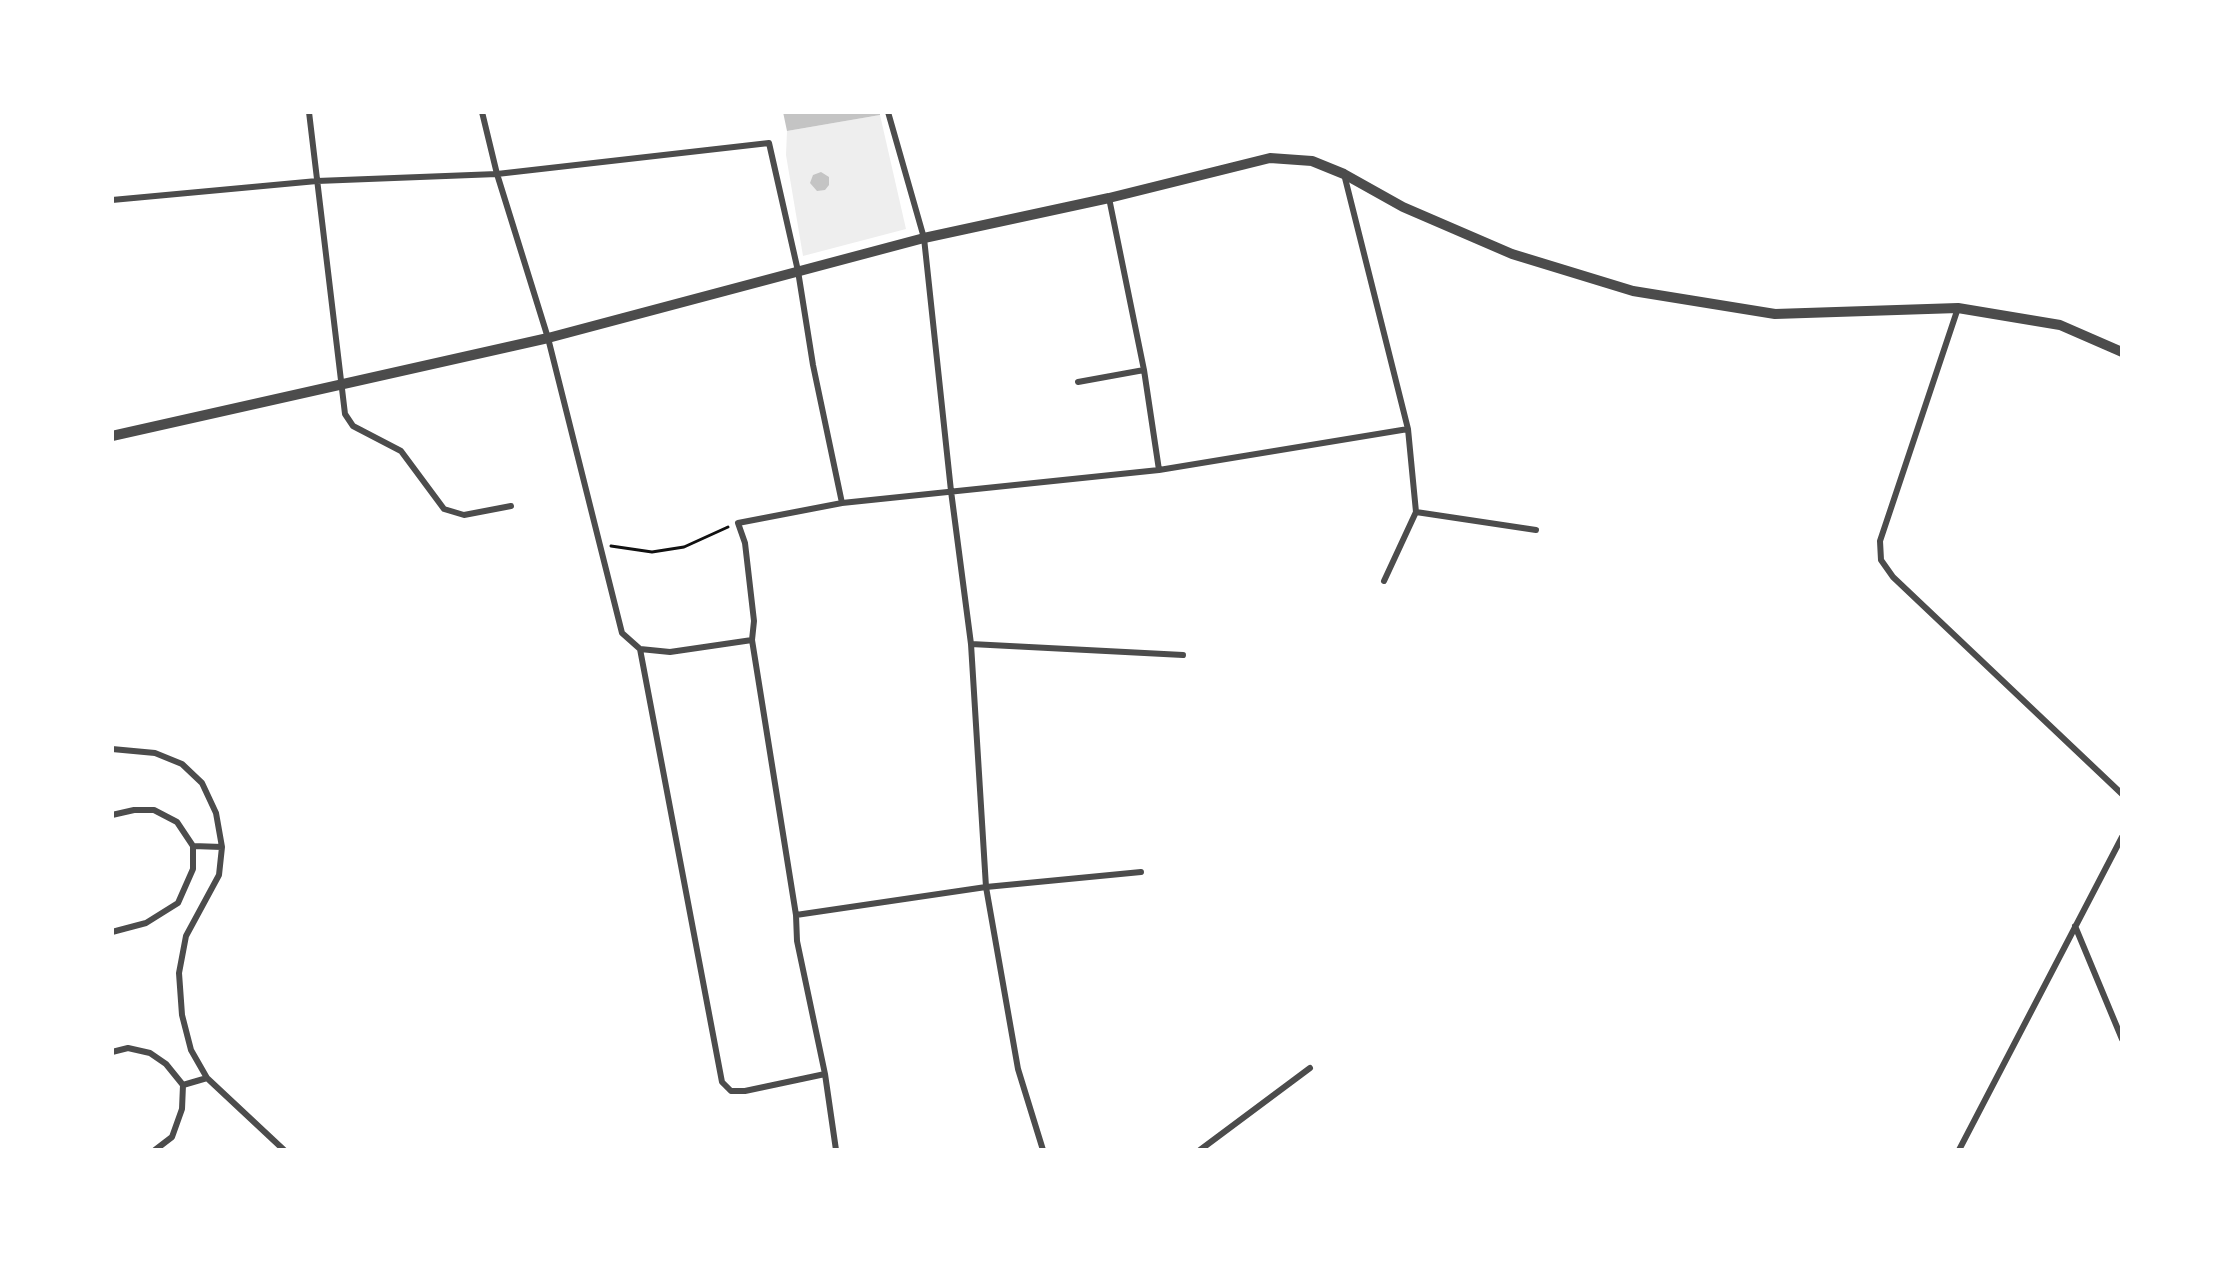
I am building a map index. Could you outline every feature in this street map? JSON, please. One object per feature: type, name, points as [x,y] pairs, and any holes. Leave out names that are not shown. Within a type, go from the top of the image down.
[{"type":"street","points":[[309,112],[345,414],[353,426],[401,451],[444,508],[464,515],[511,506]]},
{"type":"street","points":[[482,112],[497,174],[548,338],[622,633],[640,649],[670,652],[752,640]]},
{"type":"street","points":[[888,112],[924,238],[951,491],[971,644],[986,887],[1018,1069],[1043,1149]]},
{"type":"street","points":[[112,200],[317,181],[497,174],[769,143],[798,271],[813,366],[842,503]]},
{"type":"street","points":[[112,436],[548,338],[924,238],[1109,198],[1270,158],[1312,161],[1344,174],[1403,207],[1512,254],[1632,291],[1775,314],[1958,308],[2060,325],[2121,352]]},
{"type":"street","points":[[1344,174],[1408,429],[1416,512],[1384,581]]},
{"type":"street","points":[[1109,198],[1144,370],[1159,470]]},
{"type":"street","points":[[1958,308],[1880,541],[1881,560],[1893,576],[2121,794]]},
{"type":"street","points":[[1078,382],[1144,370]]},
{"type":"street","points":[[836,1149],[825,1074],[797,941],[796,915],[752,640],[754,621],[745,543],[738,523],[842,503],[1159,470],[1408,429]]},
{"type":"street","points":[[1416,512],[1536,531]]},
{"type":"street","points":[[971,644],[1183,655]]},
{"type":"street","points":[[640,649],[722,1082],[731,1091],[745,1091],[825,1074]]},
{"type":"street","points":[[112,749],[155,753],[182,764],[202,783],[216,813],[222,847],[219,875],[186,936],[179,973],[182,1015],[191,1050],[207,1078],[284,1149]]},
{"type":"street","points":[[112,815],[134,810],[154,810],[177,822],[193,846],[193,869],[178,903],[146,923],[112,932]]},
{"type":"street","points":[[1959,1149],[2121,837]]},
{"type":"street","points":[[193,846],[222,847]]},
{"type":"street","points":[[796,915],[986,887],[1141,872]]},
{"type":"street","points":[[2075,926],[2121,1039]]},
{"type":"street","points":[[112,1052],[128,1048],[150,1053],[166,1064],[183,1085],[182,1109],[172,1137],[155,1149]]},
{"type":"street","points":[[1200,1149],[1310,1068]]},
{"type":"street","points":[[183,1085],[207,1078]]},
{"type":"path","points":[[600,545],[652,552],[684,547],[738,523]]},
{"type":"shaded area","points":[[880,115],[906,229],[803,256],[786,155],[787,131]]},
{"type":"building","points":[[783,112],[880,112],[880,115],[787,131]]},
{"type":"building","points":[[821,172],[829,177],[829,185],[825,190],[817,191],[810,183],[813,175]]}]
